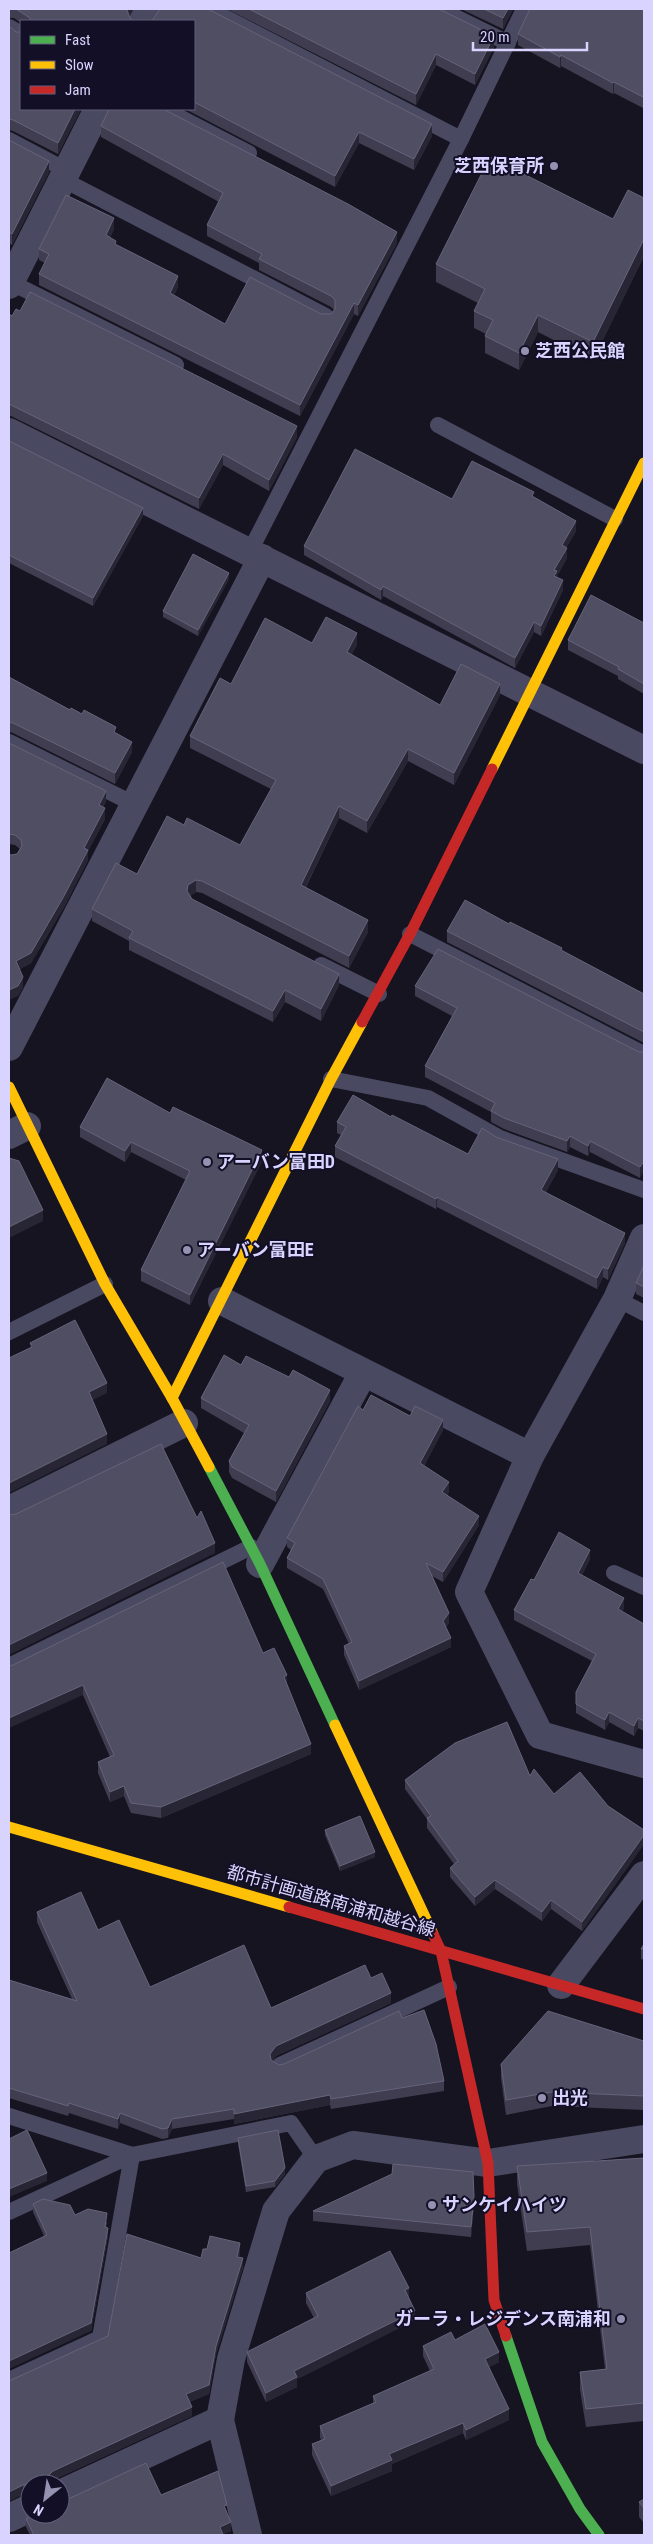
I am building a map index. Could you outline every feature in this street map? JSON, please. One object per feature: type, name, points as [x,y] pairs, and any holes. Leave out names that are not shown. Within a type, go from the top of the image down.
[{"type":"street","points":[[144,20],[150,9]]},
{"type":"street","points":[[10,283],[16,254],[64,174],[97,110]]},
{"type":"street","points":[[9,432],[644,750]]},
{"type":"street","points":[[172,1398],[331,1079],[410,934],[644,463]]},
{"type":"street","points":[[9,1047],[134,804],[255,555]]},
{"type":"street","points":[[9,1087],[18,1130],[104,1284],[172,1398],[255,1556],[441,1951],[488,2163],[494,2300],[542,2442],[580,2509],[599,2535]]},
{"type":"street","points":[[644,1238],[616,1299],[530,1456],[469,1592],[540,1736],[644,1764]]},
{"type":"street","points":[[222,1301],[530,1456]]},
{"type":"street","points":[[255,1556],[363,1373]]},
{"type":"street","points":[[9,1510],[184,1423]]},
{"type":"street","name":"都市計画道路南浦和越谷線","points":[[9,1827],[644,2009]]},
{"type":"street","points":[[561,1985],[644,1875]]},
{"type":"street","points":[[248,2535],[220,2420],[231,2359],[276,2211],[316,2159],[353,2145],[488,2163],[644,2139]]},
{"type":"street","points":[[70,2489],[220,2420]]},
{"type":"lane","points":[[209,9],[461,139]]},
{"type":"lane","points":[[439,9],[508,43]]},
{"type":"lane","points":[[255,555],[310,432],[461,139],[524,9]]},
{"type":"lane","points":[[9,27],[20,33]]},
{"type":"lane","points":[[166,110],[261,159]]},
{"type":"lane","points":[[9,140],[64,174],[326,316]]},
{"type":"lane","points":[[10,283],[187,370]]},
{"type":"lane","points":[[292,424],[310,432]]},
{"type":"lane","points":[[438,425],[616,519]]},
{"type":"lane","points":[[9,742],[134,804]]},
{"type":"lane","points":[[410,934],[644,1054]]},
{"type":"lane","points":[[310,959],[379,994]]},
{"type":"lane","points":[[331,1079],[428,1098],[500,1138],[644,1190]]},
{"type":"lane","points":[[9,1332],[104,1284]]},
{"type":"lane","points":[[616,1299],[644,1313]]},
{"type":"lane","points":[[9,1666],[255,1556]]},
{"type":"lane","points":[[614,1573],[644,1588]]},
{"type":"lane","points":[[280,2065],[449,1988]]},
{"type":"lane","points":[[9,2116],[132,2155]]},
{"type":"lane","points":[[9,2212],[132,2155],[291,2123],[316,2159]]},
{"type":"lane","points":[[9,2380],[100,2338],[132,2155]]},
{"type":"building","points":[[16,9],[128,9],[132,20],[30,20],[30,18]]},
{"type":"building","points":[[160,9],[208,9],[432,124],[414,159],[359,132],[335,176],[195,103],[195,20],[153,20]]},
{"type":"building","points":[[249,9],[439,9],[494,36],[475,74],[436,54],[416,94]]},
{"type":"building","points":[[484,9],[508,9],[503,18]]},
{"type":"building","points":[[530,9],[644,9],[644,96],[613,83],[561,55],[560,57],[518,34]]},
{"type":"building","points":[[9,26],[16,32],[20,32],[20,110],[74,110],[58,143],[9,119]]},
{"type":"building","points":[[109,110],[165,110],[348,204],[397,232],[358,305],[354,303],[300,405],[39,274],[49,254],[39,249],[66,195],[114,218],[106,235],[116,241],[115,244],[178,276],[170,293],[225,324],[250,277],[321,314],[331,314],[335,309],[335,300],[331,296],[259,259],[262,254],[207,225],[223,193],[101,126]]},
{"type":"building","points":[[9,140],[49,161],[12,234],[9,232]]},
{"type":"building","name":"芝西公民館","points":[[490,157],[613,219],[628,190],[644,198],[644,239],[593,342],[538,315],[519,353],[485,336],[493,320],[474,311],[485,289],[436,264]]},
{"type":"building","points":[[30,292],[297,426],[269,480],[223,454],[199,498],[9,404],[9,314],[12,316],[16,309],[20,311]]},
{"type":"building","points":[[9,441],[143,508],[93,598],[9,555]]},
{"type":"building","points":[[355,449],[452,499],[472,461],[534,492],[532,496],[576,521],[562,545],[567,548],[554,570],[557,571],[554,576],[563,580],[541,626],[534,622],[515,658],[383,586],[381,590],[304,546]]},
{"type":"building","points":[[193,554],[229,573],[198,630],[163,611]]},
{"type":"building","points":[[591,595],[644,623],[644,684],[618,669],[619,667],[568,640]]},
{"type":"building","points":[[326,617],[357,633],[347,652],[440,705],[461,664],[500,684],[454,773],[408,749],[367,821],[339,806],[301,885],[368,920],[349,956],[202,881],[196,880],[188,885],[187,891],[192,899],[339,974],[321,1009],[285,990],[273,1011],[129,938],[133,931],[92,909],[116,863],[137,874],[167,816],[184,825],[187,818],[240,845],[276,780],[190,736],[220,678],[231,684],[265,618],[312,643]]},
{"type":"building","points":[[9,677],[70,710],[71,708],[82,714],[84,710],[116,727],[114,732],[132,742],[115,773],[9,722]]},
{"type":"building","points":[[9,743],[106,791],[99,805],[105,808],[84,848],[88,850],[31,953],[16,961],[23,977],[18,986],[9,990],[9,854],[17,854],[22,846],[21,840],[15,835],[9,834]]},
{"type":"building","points":[[465,900],[509,924],[510,922],[562,948],[561,950],[644,994],[644,1032],[447,931]]},
{"type":"building","points":[[438,949],[639,1052],[644,1052],[644,1161],[640,1167],[590,1141],[588,1146],[570,1136],[567,1141],[504,1118],[491,1111],[495,1103],[425,1066],[457,1008],[415,986]]},
{"type":"building","points":[[107,1078],[170,1113],[173,1107],[262,1150],[190,1295],[141,1270],[190,1171],[131,1142],[125,1151],[80,1127]]},
{"type":"building","points":[[353,1095],[391,1117],[392,1115],[468,1154],[482,1128],[496,1137],[558,1159],[541,1190],[625,1233],[608,1269],[603,1267],[597,1278],[437,1197],[436,1199],[335,1146],[346,1127],[337,1122]]},
{"type":"building","points":[[9,1158],[19,1161],[43,1210],[9,1227]]},
{"type":"building","points":[[644,1265],[644,1287],[636,1283]]},
{"type":"building","points":[[75,1320],[107,1383],[89,1392],[107,1434],[9,1483],[9,1358],[32,1347],[30,1343]]},
{"type":"building","points":[[224,1355],[241,1365],[246,1356],[289,1377],[293,1370],[330,1390],[276,1491],[232,1467],[229,1461],[249,1425],[201,1398]]},
{"type":"building","points":[[371,1395],[410,1416],[415,1406],[443,1420],[420,1463],[449,1482],[442,1492],[479,1516],[443,1572],[426,1563],[449,1613],[443,1621],[451,1638],[359,1681],[344,1646],[352,1642],[323,1579],[287,1558],[295,1543],[287,1538],[358,1406],[363,1410]]},
{"type":"building","points":[[161,1444],[197,1518],[201,1511],[215,1543],[9,1645],[9,1515],[16,1514]]},
{"type":"building","points":[[559,1532],[590,1550],[578,1573],[624,1598],[618,1609],[644,1624],[644,1721],[638,1718],[634,1726],[609,1712],[605,1720],[576,1704],[576,1692],[596,1654],[514,1610],[531,1579],[534,1580]]},
{"type":"building","points":[[223,1562],[263,1653],[274,1648],[287,1675],[284,1677],[311,1744],[161,1807],[131,1803],[124,1786],[110,1792],[98,1762],[114,1755],[83,1685],[9,1718],[9,1666]]},
{"type":"building","points":[[507,1722],[530,1776],[534,1769],[554,1794],[580,1772],[608,1806],[644,1830],[644,1835],[582,1922],[551,1900],[542,1912],[495,1880],[475,1897],[450,1868],[458,1861],[427,1818],[431,1816],[405,1780],[455,1743]]},
{"type":"building","points":[[360,1816],[375,1852],[340,1866],[325,1830]]},
{"type":"building","points":[[81,1892],[98,1930],[119,1920],[150,1987],[244,1945],[271,2008],[365,1965],[371,1978],[382,1973],[391,1993],[276,2046],[270,2054],[271,2060],[279,2065],[284,2064],[399,2011],[402,2018],[424,2010],[436,2044],[444,2081],[331,2099],[330,2095],[234,2114],[234,2109],[172,2119],[168,2128],[162,2129],[120,2113],[118,2119],[69,2103],[68,2106],[9,2088],[9,1980],[77,2001],[37,1912]]},
{"type":"building","points":[[548,2011],[644,2041],[644,2096],[552,2092],[506,2100],[501,2064]]},
{"type":"building","points":[[27,2130],[47,2173],[9,2189],[9,2139]]},
{"type":"building","points":[[278,2130],[285,2168],[275,2181],[246,2186],[238,2138]]},
{"type":"building","name":"ガーラ・レジデンス南浦和","points":[[644,2158],[644,2403],[586,2409],[580,2372],[607,2369],[590,2227],[527,2232],[517,2166]]},
{"type":"building","name":"サンケイハイツ","points":[[393,2164],[473,2172],[474,2196],[471,2227],[313,2211],[392,2174]]},
{"type":"building","points":[[43,2199],[70,2205],[75,2215],[88,2209],[107,2213],[105,2227],[108,2228],[91,2323],[9,2361],[9,2253],[47,2235],[33,2204]]},
{"type":"building","points":[[127,2234],[201,2258],[203,2249],[207,2249],[210,2236],[240,2243],[237,2257],[243,2258],[216,2346],[209,2385],[186,2394],[192,2407],[50,2474],[20,2474],[20,2486],[9,2492],[9,2381],[108,2336]]},
{"type":"building","points":[[390,2251],[409,2288],[405,2290],[415,2311],[294,2371],[297,2377],[266,2393],[247,2352],[318,2316],[306,2293]]},
{"type":"building","points":[[485,2324],[499,2352],[485,2359],[509,2409],[466,2430],[463,2423],[389,2454],[392,2460],[331,2486],[312,2444],[325,2439],[320,2426],[376,2402],[373,2396],[434,2369],[423,2346],[451,2332],[455,2340]]},
{"type":"building","points":[[146,2463],[161,2495],[218,2471],[227,2505],[224,2506],[231,2522],[220,2527],[223,2535],[34,2535],[28,2524],[70,2524],[70,2498]]},
{"type":"building","points":[[644,2499],[644,2508],[639,2502]]},
{"type":"traffic: fast","points":[[209,1467],[260,1564],[335,1725]]},
{"type":"traffic: fast","points":[[506,2336],[542,2442],[580,2509],[599,2535]]},
{"type":"traffic: slow","points":[[492,769],[644,463]]},
{"type":"traffic: slow","points":[[172,1398],[331,1079],[362,1022]]},
{"type":"traffic: slow","points":[[9,1087],[105,1284],[172,1398],[209,1467]]},
{"type":"traffic: slow","points":[[335,1725],[433,1934]]},
{"type":"traffic: slow","points":[[9,1827],[289,1907]]},
{"type":"traffic: jam","points":[[362,1022],[410,934],[492,769]]},
{"type":"traffic: jam","points":[[289,1907],[644,2009]]},
{"type":"traffic: jam","points":[[433,1934],[441,1951],[488,2163],[494,2300],[506,2336]]},
{"type":"place","name":"芝西保育所","points":[[554,166]]},
{"type":"place","name":"芝西公民館","points":[[525,351]]},
{"type":"place","name":"アーバン富田D","points":[[207,1162]]},
{"type":"place","name":"アーバン富田E","points":[[187,1250]]},
{"type":"place","name":"出光","points":[[542,2098]]},
{"type":"place","name":"サンケイハイツ","points":[[432,2205]]},
{"type":"place","name":"ガーラ・レジデンス南浦和","points":[[621,2319]]}]
